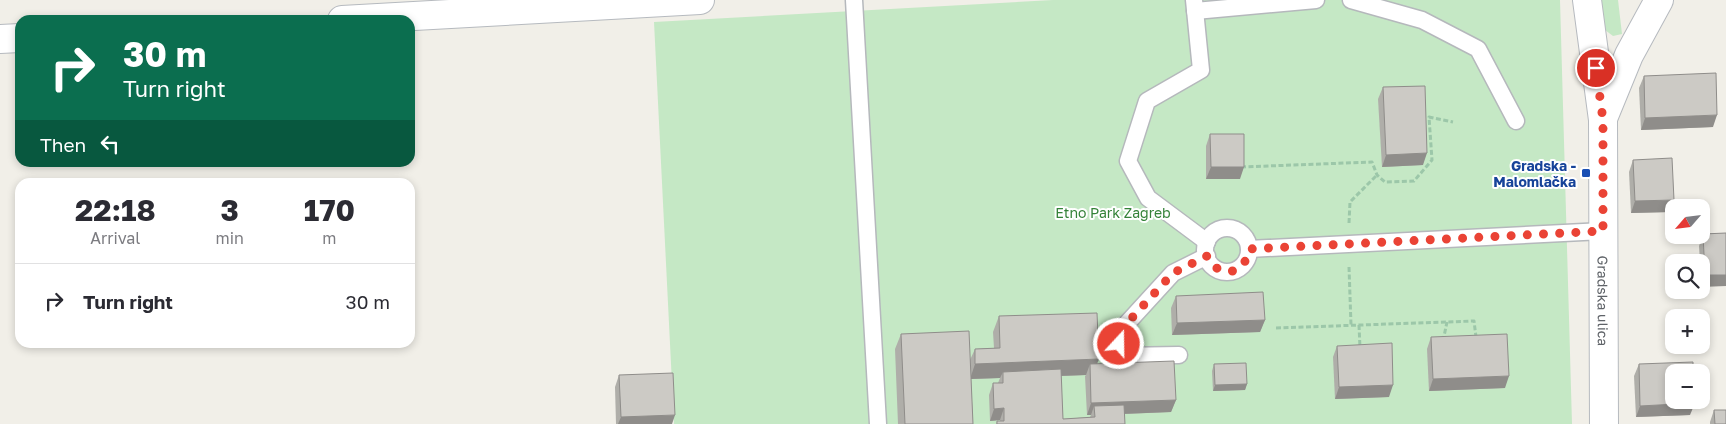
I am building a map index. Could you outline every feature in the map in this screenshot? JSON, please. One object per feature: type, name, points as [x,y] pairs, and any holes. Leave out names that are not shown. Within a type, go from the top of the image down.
[{"type":"street","points":[[415,16],[700,0]]},
{"type":"street","name":"Gradska ulica","points":[[1587,0],[1603,120],[1604,424]]},
{"type":"street","name":"Gradska ulica","points":[[1603,120],[1629,54],[1659,0]]},
{"type":"street","points":[[0,39],[15,38]]},
{"type":"lane","points":[[854,0],[878,424]]},
{"type":"lane","points":[[1179,356],[1120,356],[1119,332],[1173,273],[1207,249],[1217,231],[1224,228],[1238,231],[1244,235],[1249,249],[1246,262],[1235,270],[1228,272],[1215,268],[1210,263],[1207,249],[1148,198],[1128,161],[1147,101],[1201,70],[1194,6],[1316,0]]},
{"type":"lane","points":[[1351,0],[1422,20],[1478,49],[1516,121]]},
{"type":"lane","points":[[1249,249],[1603,231]]},
{"type":"path","points":[[1240,167],[1372,162],[1377,175],[1385,182],[1414,181],[1432,160],[1429,117],[1452,122]]},
{"type":"path","points":[[1276,328],[1474,321],[1476,338]]},
{"type":"path","points":[[1441,348],[1447,322]]},
{"type":"path","points":[[1359,325],[1360,356]]},
{"type":"green space","name":"Etno Park Zagreb","points":[[1053,0],[1560,0],[1572,424],[674,424],[654,22]]},
{"type":"green space","points":[[1599,0],[1618,0],[1622,34],[1613,36],[1605,30]]},
{"type":"building","points":[[1716,73],[1717,115],[1645,118],[1644,76]]},
{"type":"building","points":[[1425,86],[1427,153],[1386,155],[1383,87]]},
{"type":"building","points":[[1210,134],[1244,134],[1244,167],[1211,167]]},
{"type":"building","points":[[1672,158],[1674,199],[1635,201],[1633,160]]},
{"type":"building","points":[[1726,233],[1726,275],[1710,275],[1710,254],[1704,254],[1703,244],[1710,244],[1710,234]]},
{"type":"building","points":[[1263,292],[1265,320],[1177,323],[1176,296]]},
{"type":"building","points":[[1097,313],[1099,359],[975,364],[975,349],[1000,348],[999,316]]},
{"type":"building","points":[[969,331],[973,424],[905,424],[901,334]]},
{"type":"building","points":[[1507,334],[1509,376],[1433,379],[1431,337]]},
{"type":"building","points":[[1392,343],[1393,385],[1339,387],[1337,346]]},
{"type":"building","points":[[1174,361],[1176,400],[1091,403],[1090,364]]},
{"type":"building","points":[[1693,362],[1693,364],[1665,364],[1665,405],[1640,406],[1639,364]]},
{"type":"building","points":[[1246,363],[1247,384],[1215,385],[1214,364]]},
{"type":"building","points":[[1061,369],[1063,419],[1095,417],[1094,406],[1124,405],[1125,424],[997,424],[997,421],[1004,421],[1004,408],[994,409],[993,383],[1003,383],[1003,372]]},
{"type":"building","points":[[673,373],[675,415],[621,417],[619,375]]},
{"type":"building","points":[[1714,410],[1726,410],[1726,424],[1715,424]]},
{"type":"place","name":"Gradska - Malomlačka","points":[[1586,173]]},
{"type":"route","points":[[1119,344],[1119,332],[1173,273],[1207,256],[1215,268],[1228,272],[1241,267],[1246,262],[1249,249],[1603,231],[1603,120],[1596,68]]}]
